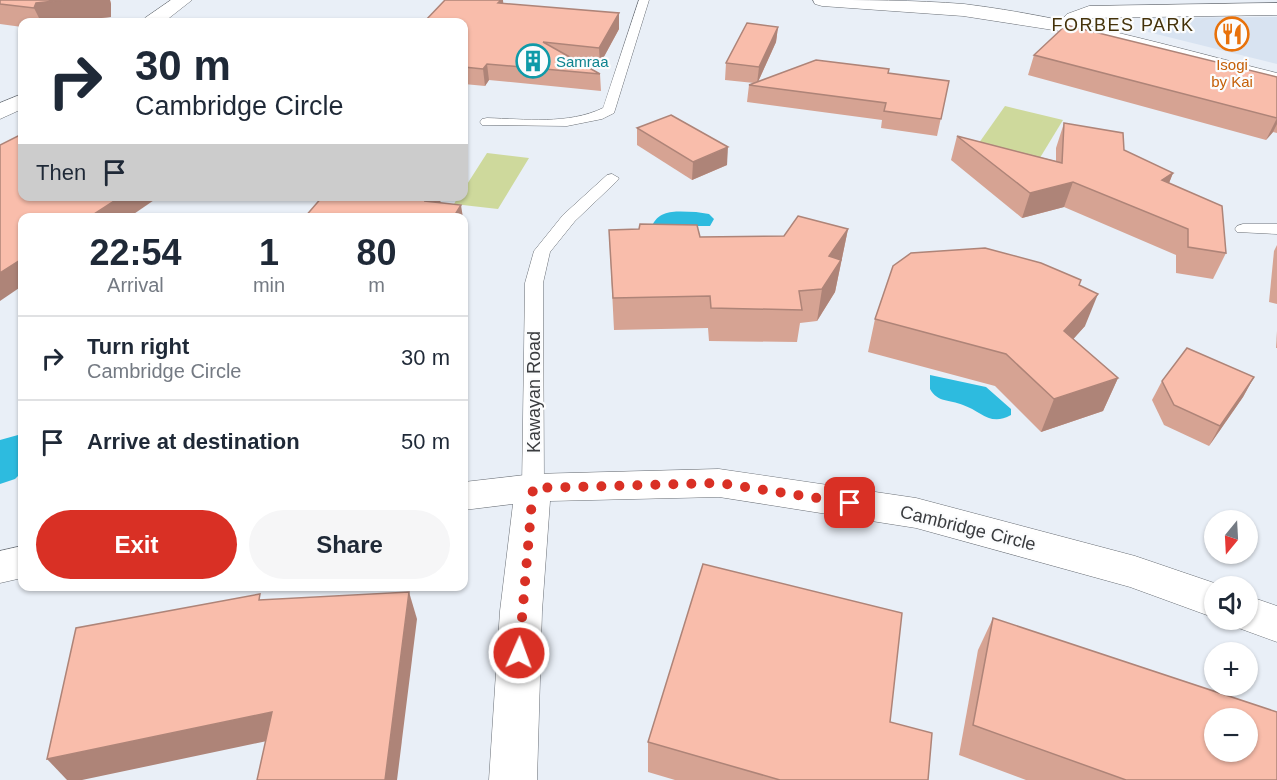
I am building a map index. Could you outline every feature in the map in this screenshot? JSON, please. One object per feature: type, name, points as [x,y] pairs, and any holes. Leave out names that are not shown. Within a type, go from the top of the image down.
[{"type":"street","points":[[158,18],[183,0]]},
{"type":"street","points":[[822,0],[963,10],[1066,26],[1277,79]]},
{"type":"street","points":[[1066,26],[1074,18],[1089,12],[1277,9]]},
{"type":"street","points":[[1123,39],[1110,26],[1116,19],[1148,11]]},
{"type":"street","points":[[0,112],[18,103]]},
{"type":"street","name":"Cambridge Circle","points":[[468,496],[533,488],[719,483],[916,513],[1135,572],[1204,597]]},
{"type":"street","name":"Kawayan Road","points":[[513,780],[521,611],[533,488]]},
{"type":"street","points":[[0,567],[18,563]]},
{"type":"street","points":[[1258,617],[1277,624]]},
{"type":"lane","points":[[487,122],[567,121],[591,118],[609,110],[644,0]]},
{"type":"lane","name":"Kawayan Road","points":[[533,488],[534,283],[542,251],[568,218],[612,178]]},
{"type":"lane","points":[[1243,229],[1277,229]]},
{"type":"shaded area","points":[[1277,17],[1277,64],[1148,32],[1151,18]]},
{"type":"green space","points":[[1005,106],[1063,120],[1035,166],[974,150]]},
{"type":"green space","points":[[487,153],[529,158],[498,209],[454,204],[456,201],[468,201],[468,183]]},
{"type":"water","points":[[696,212],[709,214],[714,219],[710,226],[652,226],[660,216],[665,214]]},
{"type":"water","points":[[930,375],[986,387],[1011,409],[1011,415],[991,419],[963,405],[940,399],[930,389]]},
{"type":"water","points":[[18,435],[18,476],[0,484],[0,440]]},
{"type":"building","points":[[0,0],[64,0],[36,3],[34,8],[0,4]]},
{"type":"building","points":[[445,0],[501,0],[498,3],[619,13],[599,48],[543,42],[600,74],[487,64],[483,69],[468,67],[468,18],[428,18]]},
{"type":"building","points":[[747,23],[778,27],[759,67],[726,63]]},
{"type":"building","points":[[1066,25],[1277,77],[1277,118],[1034,55]]},
{"type":"building","points":[[816,60],[889,69],[888,73],[949,81],[941,119],[884,111],[886,103],[749,85]]},
{"type":"building","points":[[671,115],[728,147],[693,162],[637,128]]},
{"type":"building","points":[[1064,123],[1123,133],[1124,150],[1173,173],[1162,180],[1222,206],[1226,253],[1188,247],[1188,229],[1073,182],[1030,193],[957,136],[1062,163]]},
{"type":"building","points":[[18,136],[18,201],[114,201],[96,213],[18,213],[18,262],[0,273],[0,145]]},
{"type":"building","points":[[319,201],[425,201],[461,205],[456,213],[308,213]]},
{"type":"building","points":[[798,216],[848,229],[829,256],[841,260],[822,289],[799,291],[802,310],[711,308],[710,296],[613,298],[609,230],[639,229],[640,224],[697,225],[700,237],[784,236]]},
{"type":"building","points":[[985,248],[1041,263],[1081,280],[1079,285],[1098,294],[1064,331],[1118,378],[1054,399],[1006,354],[875,319],[893,266],[911,253]]},
{"type":"building","points":[[1187,348],[1254,377],[1220,426],[1174,405],[1162,381]]},
{"type":"building","points":[[703,564],[902,613],[890,722],[932,733],[928,780],[780,780],[648,742]]},
{"type":"building","points":[[409,592],[385,780],[257,780],[272,712],[47,759],[76,628],[260,594],[259,600]]},
{"type":"building","points":[[993,618],[1204,688],[1204,696],[1229,696],[1277,712],[1277,780],[1126,780],[973,725]]},
{"type":"place","name":"Isogi by Kai","points":[[1232,34]]},
{"type":"place","name":"Samraa","points":[[533,61]]},
{"type":"district","name":"FORBES PARK","points":[[1123,25]]},
{"type":"route","points":[[519,653],[533,488],[719,483],[850,503]]}]
